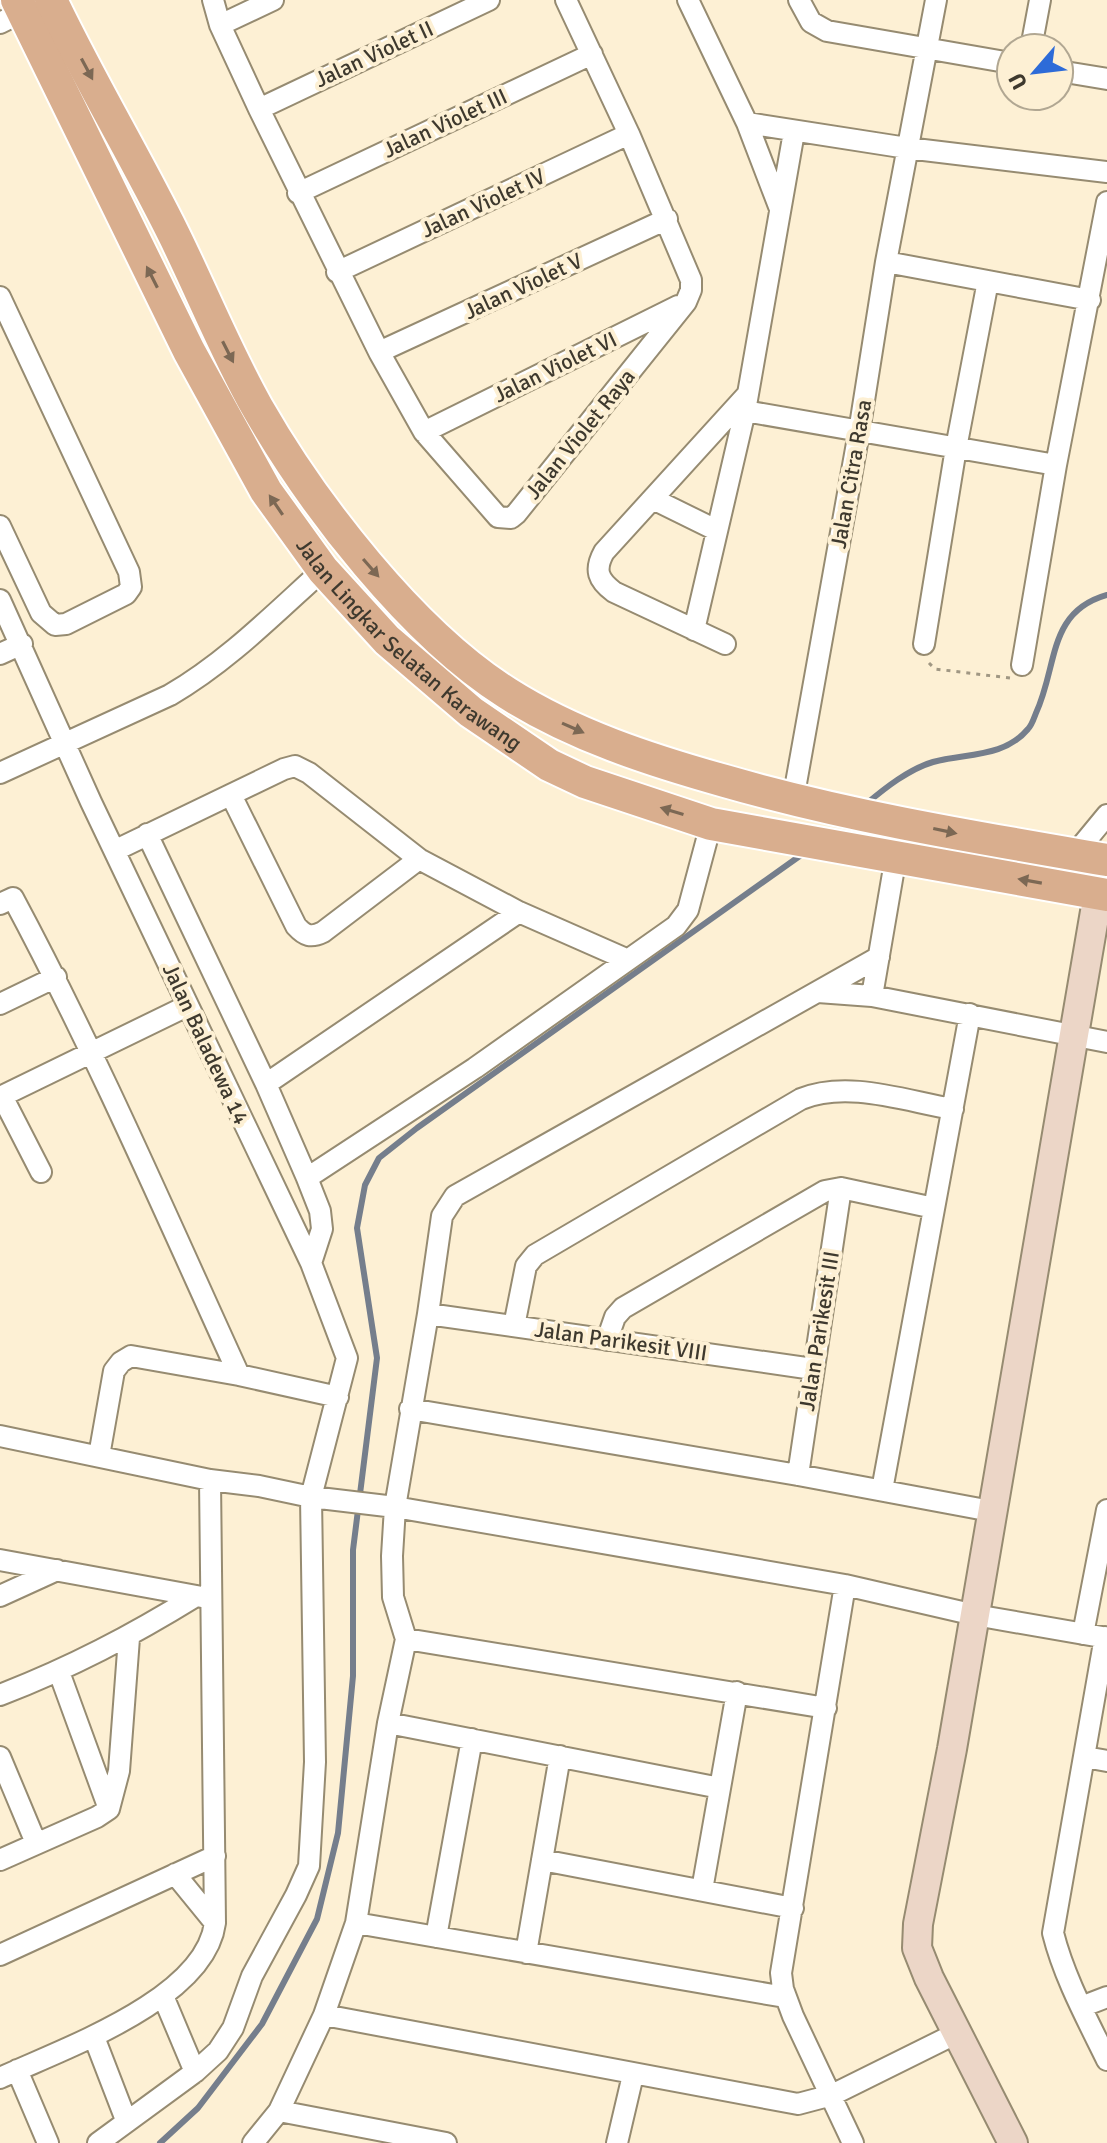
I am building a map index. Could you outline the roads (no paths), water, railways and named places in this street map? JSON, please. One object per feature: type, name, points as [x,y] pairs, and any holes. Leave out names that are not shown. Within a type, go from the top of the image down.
[{"type":"main road","name":"Jalan Lingkar Selatan Karawang","points":[[23,8],[136,246],[226,422],[266,491],[323,570],[387,640],[471,712],[549,765],[585,782],[711,824],[1103,895]]},
{"type":"main road","name":"Jalan Lingkar Selatan Karawang","points":[[23,8],[174,235],[225,347],[258,409],[329,515],[370,568],[438,638],[505,692],[550,717],[630,752],[793,800],[1107,860]]},
{"type":"street","name":"Jalan Violet Raya","points":[[199,0],[220,25]]},
{"type":"street","name":"Jalan Violet Raya","points":[[213,0],[220,25],[298,193],[379,352],[424,432],[498,517],[511,518],[516,514],[686,302]]},
{"type":"street","points":[[220,25],[273,0]]},
{"type":"street","name":"Jalan Violet II","points":[[259,109],[489,0]]},
{"type":"street","points":[[566,0],[667,219],[691,280],[686,302]]},
{"type":"street","points":[[688,0],[747,123],[780,211]]},
{"type":"street","points":[[799,0],[811,22],[827,31],[995,60]]},
{"type":"street","name":"Jalan Citra Rasa","points":[[793,800],[886,262],[936,0]]},
{"type":"street","points":[[1034,32],[1040,0]]},
{"type":"street","name":"Jalan Violet III","points":[[298,193],[592,54]]},
{"type":"street","points":[[1075,74],[1107,79]]},
{"type":"street","points":[[747,123],[907,148],[1107,172]]},
{"type":"street","points":[[694,630],[746,403],[794,132]]},
{"type":"street","name":"Jalan Violet IV","points":[[337,272],[629,134]]},
{"type":"street","points":[[1022,665],[1056,465],[1107,202]]},
{"type":"street","name":"Jalan Violet V","points":[[379,352],[667,219]]},
{"type":"street","points":[[886,262],[1090,300]]},
{"type":"street","points":[[924,644],[956,448],[988,281]]},
{"type":"street","points":[[0,297],[129,572],[131,587],[126,594],[66,624],[55,625],[41,613],[0,526]]},
{"type":"street","name":"Jalan Violet VI","points":[[424,432],[686,302]]},
{"type":"street","points":[[746,403],[859,432],[1056,465]]},
{"type":"street","points":[[725,644],[614,592],[603,584],[597,572],[604,552],[746,403]]},
{"type":"street","points":[[653,499],[716,530]]},
{"type":"street","points":[[0,773],[191,683],[228,655],[323,570]]},
{"type":"street","name":"Jalan Baladewa 14","points":[[0,600],[187,1006],[311,1263],[347,1358],[311,1497],[315,1762],[309,1866],[252,1976],[233,2028],[218,2051],[195,2072],[98,2143]]},
{"type":"street","points":[[0,654],[22,644]]},
{"type":"street","points":[[116,850],[295,766],[303,768],[419,859],[519,912],[628,960]]},
{"type":"street","points":[[231,795],[296,926],[304,935],[313,937],[323,932],[419,859]]},
{"type":"street","points":[[1074,855],[1107,815]]},
{"type":"street","points":[[307,1178],[475,1068],[683,919],[711,824]]},
{"type":"street","points":[[147,834],[266,1084],[320,1211],[322,1229],[311,1263]]},
{"type":"street","points":[[872,996],[896,856]]},
{"type":"street","points":[[1013,2143],[929,1978],[917,1948],[918,1924],[975,1615],[1074,1037],[1103,895]]},
{"type":"street","points":[[0,904],[13,898],[56,977],[239,1375]]},
{"type":"street","points":[[266,1084],[519,912]]},
{"type":"street","points":[[253,2143],[279,2111],[324,2015],[356,1923],[388,1723],[406,1639],[393,1597],[395,1507],[442,1216],[455,1196],[879,957]]},
{"type":"street","points":[[0,1004],[56,977]]},
{"type":"street","points":[[818,992],[872,996],[1107,1042]]},
{"type":"street","points":[[41,1172],[1,1097],[187,1006]]},
{"type":"street","points":[[882,1490],[970,1014]]},
{"type":"street","points":[[514,1326],[526,1266],[535,1255],[801,1099],[848,1090],[953,1109]]},
{"type":"street","points":[[607,1340],[615,1317],[623,1308],[814,1196],[841,1188],[934,1208]]},
{"type":"street","name":"Jalan Parikesit III","points":[[798,1475],[841,1188]]},
{"type":"street","name":"Jalan Parikesit VIII","points":[[428,1314],[813,1369]]},
{"type":"street","points":[[99,1456],[114,1371],[131,1356],[338,1397]]},
{"type":"street","points":[[410,1409],[991,1511]]},
{"type":"street","points":[[0,1436],[210,1480],[395,1507],[845,1585],[975,1615],[1106,1638],[1053,1933],[1081,2007],[1107,2060]]},
{"type":"street","points":[[48,2143],[9,2074],[94,2037],[163,1996],[204,1954],[213,1937],[215,1856],[203,1597],[210,1480]]},
{"type":"street","points":[[1083,1634],[1106,1524]]},
{"type":"street","points":[[0,1560],[203,1597]]},
{"type":"street","points":[[0,1596],[57,1570]]},
{"type":"street","points":[[845,1585],[781,1973],[785,1997],[853,2143]]},
{"type":"street","points":[[0,1695],[59,1672],[203,1597]]},
{"type":"street","points":[[0,1860],[109,1809],[119,1771],[129,1638]]},
{"type":"street","points":[[406,1639],[826,1708]]},
{"type":"street","points":[[59,1672],[109,1809]]},
{"type":"street","points":[[702,1890],[737,1692]]},
{"type":"street","points":[[388,1723],[720,1788]]},
{"type":"street","points":[[436,1937],[472,1739]]},
{"type":"street","points":[[526,1953],[560,1756]]},
{"type":"street","points":[[0,1757],[36,1843]]},
{"type":"street","points":[[1085,1757],[1107,1761]]},
{"type":"street","points":[[0,1955],[215,1856]]},
{"type":"street","points":[[542,1860],[793,1908]]},
{"type":"street","points":[[175,1874],[215,1923]]},
{"type":"street","points":[[356,1923],[785,1997]]},
{"type":"street","points":[[163,1996],[195,2072]]},
{"type":"street","points":[[1081,2007],[1107,1997]]},
{"type":"street","points":[[324,2015],[798,2104],[832,2095],[957,2033]]},
{"type":"street","points":[[94,2037],[126,2120]]},
{"type":"street","points":[[617,2143],[633,2075]]},
{"type":"street","points":[[279,2111],[446,2143]]},
{"type":"street","points":[[354,2143],[367,2127]]},
{"type":"waterway","points":[[866,804],[924,765],[996,750],[1018,738],[1034,719],[1064,627],[1088,603],[1107,595]]},
{"type":"waterway","points":[[160,2143],[198,2108],[262,2024],[317,1919],[338,1833],[353,1676],[353,1550],[377,1358],[357,1228],[365,1185],[379,1158],[417,1128],[804,853]]}]
